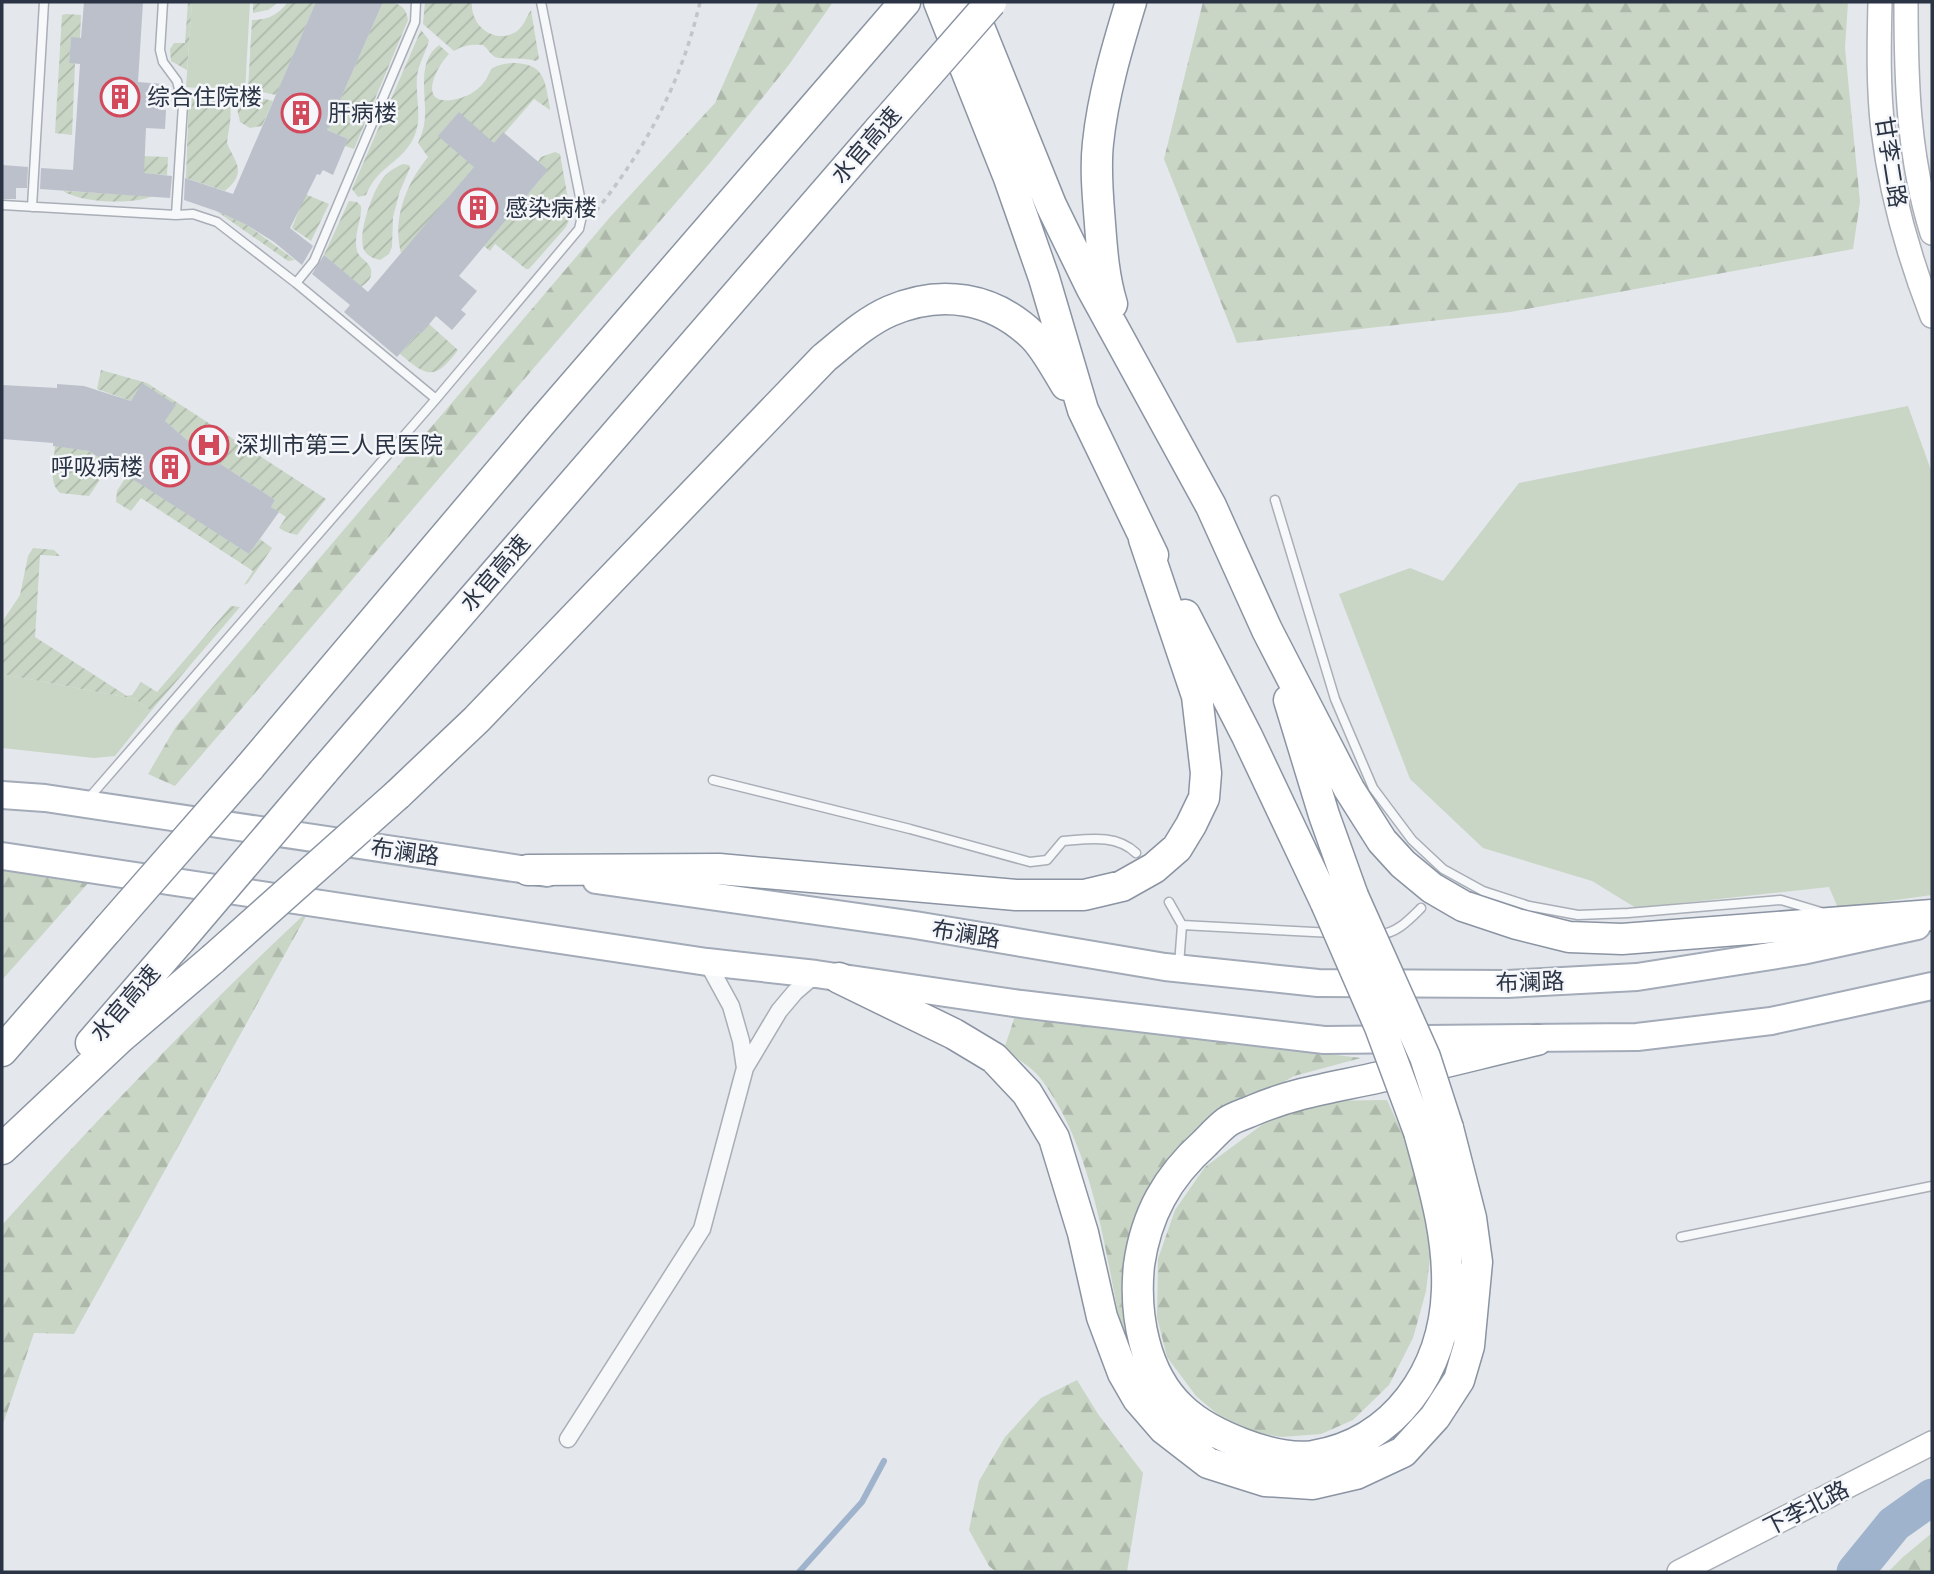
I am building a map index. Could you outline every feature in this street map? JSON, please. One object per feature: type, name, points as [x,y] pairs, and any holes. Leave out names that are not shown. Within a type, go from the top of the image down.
[{"type":"highway","points":[[2,1051],[250,768],[540,424],[905,2]]},
{"type":"highway","points":[[939,2],[1009,178],[1044,278],[1083,410]]},
{"type":"highway","points":[[969,2],[1051,205],[1091,287],[1211,506],[1267,629],[1349,789],[1382,841],[1403,864],[1433,888],[1463,906],[1517,925],[1569,937],[1622,939],[1932,915]]},
{"type":"highway","name":"水官高速","points":[[2,1148],[323,772],[990,2]]},
{"type":"highway","points":[[1131,2],[1116,50],[1106,98],[1098,144],[1097,192],[1106,285],[1135,367]]},
{"type":"highway","points":[[2,1148],[120,1038],[397,795],[487,709],[824,358],[858,330],[890,311],[924,301],[957,298],[983,303],[1012,318],[1035,338],[1083,410],[1144,539],[1247,736],[1340,899]]},
{"type":"highway","points":[[528,870],[719,869],[1016,895],[1084,895],[1122,886],[1154,868],[1177,848],[1204,798],[1206,773],[1197,696],[1144,539]]},
{"type":"highway","points":[[828,976],[954,1034],[994,1058],[1027,1093],[1054,1138],[1083,1233],[1102,1317],[1123,1373],[1138,1399],[1164,1429],[1208,1463],[1265,1481],[1313,1485],[1356,1474],[1403,1452],[1435,1417],[1459,1380],[1469,1346],[1477,1262],[1471,1218],[1433,1130],[1380,1027],[1340,899],[1324,815],[1267,629]]},
{"type":"highway","points":[[1433,1130],[1446,1239],[1447,1291],[1438,1346],[1418,1389],[1383,1428],[1346,1448],[1310,1456],[1263,1452],[1219,1435],[1181,1408],[1155,1373],[1143,1340],[1137,1290],[1142,1241],[1161,1193],[1191,1155],[1227,1122],[1276,1101],[1334,1085],[1379,1078],[1537,1040]]},
{"type":"main road","name":"甘李二路","points":[[1880,2],[1879,69],[1883,131],[1899,214],[1932,316]]},
{"type":"main road","name":"甘李二路","points":[[1906,2],[1906,71],[1910,132],[1924,208],[1932,233]]},
{"type":"main road","name":"布澜路","points":[[2,795],[83,804],[902,923],[1179,968],[1318,983],[1507,984],[1637,977],[1802,951],[1932,923]]},
{"type":"main road","points":[[2,856],[707,962],[828,976],[1021,1004],[1324,1040],[1637,1037],[1771,1021],[1932,986]]},
{"type":"main road","name":"下李北路","points":[[1679,1572],[1932,1443]]},
{"type":"street","points":[[707,962],[731,1006],[741,1041],[744,1068]]},
{"type":"street","points":[[568,1439],[702,1229],[744,1068],[779,1011],[795,992],[828,976]]},
{"type":"lane","points":[[32,207],[44,2]]},
{"type":"lane","points":[[163,2],[160,50],[163,62],[177,81],[183,105],[176,215]]},
{"type":"lane","points":[[296,283],[314,261],[415,22],[415,2]]},
{"type":"lane","points":[[83,804],[436,400],[571,240],[582,221],[583,212],[541,2]]},
{"type":"lane","points":[[2,205],[193,214],[217,222],[296,283],[436,400]]},
{"type":"lane","points":[[1275,500],[1335,699],[1373,788],[1412,840],[1442,872],[1483,891],[1529,906],[1578,915],[1781,900],[1851,921]]},
{"type":"lane","points":[[713,780],[1030,862],[1046,860],[1063,841],[1094,838],[1119,841],[1136,853]]},
{"type":"lane","points":[[1170,902],[1182,926],[1179,968]]},
{"type":"lane","points":[[1362,934],[1388,935],[1421,908]]},
{"type":"lane","points":[[1182,926],[1348,933]]},
{"type":"lane","points":[[1681,1237],[1932,1186]]},
{"type":"path","points":[[571,240],[641,150],[672,91],[700,2]]},
{"type":"green space","points":[[188,2],[192,2],[187,70],[171,61],[170,49],[174,43],[185,43]]},
{"type":"green space","points":[[192,2],[250,2],[245,92],[186,87]]},
{"type":"green space","points":[[253,2],[278,2],[268,10],[253,13]]},
{"type":"green space","points":[[288,2],[316,2],[276,95],[248,89],[252,20],[272,16]]},
{"type":"green space","points":[[383,2],[400,5],[408,20],[354,149],[345,146],[348,139],[327,130]]},
{"type":"green space","points":[[425,2],[472,2],[472,10],[479,24],[484,30],[498,36],[517,31],[531,10],[539,59],[498,58],[483,45],[468,45],[454,51],[423,24]]},
{"type":"green space","points":[[759,2],[833,2],[788,66],[709,164],[175,786],[148,774],[175,728],[611,216],[715,103]]},
{"type":"green space","points":[[1203,2],[1848,2],[1845,48],[1860,202],[1853,249],[1510,312],[1237,343],[1164,159]]},
{"type":"green space","points":[[62,15],[81,15],[80,38],[71,38],[69,62],[75,63],[72,135],[55,133]]},
{"type":"green space","points":[[421,30],[429,40],[417,76],[416,133],[401,155],[376,178],[366,195],[358,197],[352,189]]},
{"type":"green space","points":[[439,45],[449,54],[439,67],[432,84],[435,97],[452,100],[466,96],[482,85],[493,68],[504,64],[525,64],[533,67],[542,76],[550,110],[534,99],[401,253],[398,227],[403,202],[413,179],[428,157],[418,143],[425,119],[425,68],[432,52]]},
{"type":"green space","points":[[196,91],[227,94],[230,118],[227,143],[238,172],[225,191],[186,178],[189,93]]},
{"type":"green space","points":[[234,95],[273,101],[262,126],[250,128],[240,122]]},
{"type":"green space","points":[[555,152],[560,154],[571,216],[566,227],[529,269],[526,269],[495,244],[490,251],[484,246],[547,171],[538,162],[541,157]]},
{"type":"green space","points":[[140,156],[168,157],[167,175],[139,173]]},
{"type":"green space","points":[[403,164],[409,165],[410,168],[393,217],[392,247],[389,254],[380,260],[369,256],[364,250],[362,240],[365,222],[370,203],[381,181]]},
{"type":"green space","points":[[63,191],[153,196],[133,201],[107,201],[82,198]]},
{"type":"green space","points":[[305,194],[329,204],[311,241],[292,228]]},
{"type":"green space","points":[[349,201],[357,202],[361,206],[356,245],[357,251],[371,270],[369,280],[361,287],[324,255]]},
{"type":"green space","points":[[215,210],[247,225],[295,260],[288,261]]},
{"type":"green space","points":[[429,324],[458,350],[443,367],[431,372],[417,367],[400,354]]},
{"type":"green space","points":[[101,370],[147,383],[326,499],[297,535],[279,528],[286,517],[271,507],[275,500],[195,447],[165,421],[175,406],[142,384],[131,401],[97,389]]},
{"type":"green space","points":[[1908,406],[1932,473],[1932,895],[1838,908],[1829,887],[1636,908],[1592,881],[1483,848],[1410,779],[1339,594],[1410,568],[1443,581],[1519,483]]},
{"type":"green space","points":[[55,446],[89,451],[110,465],[89,496],[60,493],[56,489],[53,471]]},
{"type":"green space","points":[[127,475],[249,554],[260,539],[272,548],[244,585],[253,571],[141,498],[131,511],[116,502],[117,491]]},
{"type":"green space","points":[[33,548],[54,550],[60,556],[40,555],[35,637],[127,696],[132,695],[141,682],[157,692],[231,606],[240,607],[151,711],[135,699],[2,674],[2,622],[20,595],[28,556]]},
{"type":"green space","points":[[2,674],[135,699],[151,711],[115,756],[94,758],[2,748]]},
{"type":"green space","points":[[2,869],[90,881],[2,980]]},
{"type":"green space","points":[[310,909],[74,1334],[34,1333],[2,1427],[2,1225],[153,1064]]},
{"type":"green space","points":[[1015,1016],[1361,1058],[1294,1076],[1236,1109],[1189,1145],[1126,1316],[1134,1360],[1123,1337],[1095,1203],[1074,1137],[1041,1079],[1004,1049]]},
{"type":"green space","points":[[1387,1100],[1406,1141],[1424,1201],[1431,1250],[1426,1291],[1413,1338],[1389,1385],[1353,1420],[1321,1434],[1281,1437],[1235,1429],[1196,1396],[1167,1357],[1157,1317],[1158,1259],[1175,1210],[1205,1167],[1263,1124],[1316,1101]]},
{"type":"green space","points":[[1077,1380],[1098,1414],[1143,1473],[1127,1572],[996,1572],[989,1566],[969,1530],[979,1481],[1005,1437],[1041,1398]]},
{"type":"green space","points":[[1932,1533],[1932,1572],[1888,1572],[1903,1557]]},
{"type":"building","name":"综合住院楼","points":[[84,2],[143,2],[138,82],[163,84],[161,110],[166,110],[165,129],[146,128],[144,173],[172,176],[170,198],[40,189],[41,168],[73,170],[80,64],[69,63],[71,37],[81,38]]},
{"type":"building","name":"肝病楼","points":[[316,2],[383,2],[327,130],[348,139],[333,175],[323,170],[320,175],[317,174],[290,228],[313,246],[302,265],[274,242],[247,225],[184,200],[185,178],[233,194]]},
{"type":"building","name":"感染病楼","points":[[459,112],[494,143],[503,132],[548,170],[459,276],[477,291],[461,310],[466,314],[452,330],[436,316],[397,357],[344,312],[350,305],[312,274],[324,255],[368,292],[474,167],[438,136]]},
{"type":"building","points":[[2,165],[28,167],[27,188],[16,188],[16,199],[2,199]]},
{"type":"building","name":"呼吸病楼","points":[[142,383],[176,405],[165,421],[195,447],[275,500],[271,507],[279,512],[249,554],[89,451],[53,446],[53,443],[2,439],[2,385],[57,388],[57,384],[84,386],[131,401]]},
{"type":"waterway","points":[[799,1572],[862,1502],[884,1461]]},
{"type":"waterway","points":[[1855,1572],[1894,1524],[1932,1497]]},
{"type":"place","name":"综合住院楼","points":[[120,97]]},
{"type":"place","name":"肝病楼","points":[[301,113]]},
{"type":"place","name":"感染病楼","points":[[478,208]]},
{"type":"place","name":"深圳市第三人民医院","points":[[209,445]]},
{"type":"place","name":"呼吸病楼","points":[[170,467]]}]
